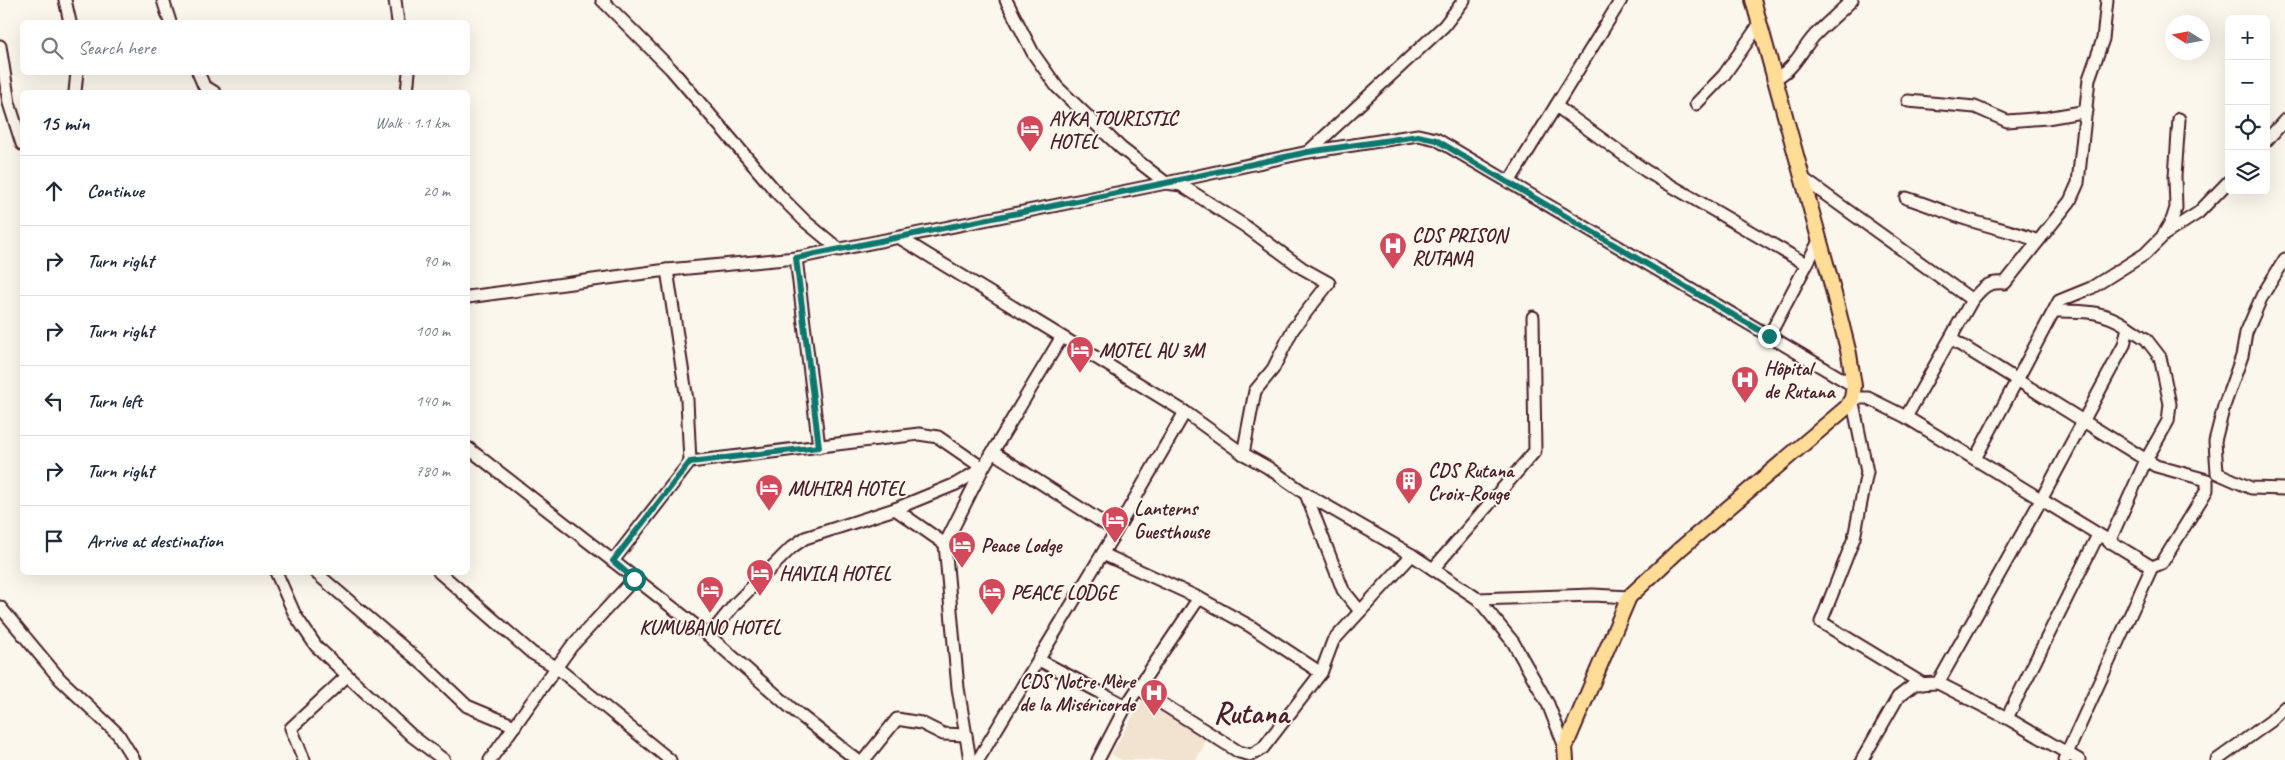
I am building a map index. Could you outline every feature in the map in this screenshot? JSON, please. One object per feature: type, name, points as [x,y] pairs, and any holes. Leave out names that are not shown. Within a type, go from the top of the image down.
[{"type":"main road","points":[[1566,753],[1629,597],[1680,549],[1847,407],[1853,392],[1846,344],[1753,0]]},
{"type":"street","points":[[65,0],[70,20]]},
{"type":"street","points":[[164,0],[169,20]]},
{"type":"street","points":[[396,0],[398,20]]},
{"type":"street","points":[[602,0],[671,69],[778,194],[806,222],[840,250]]},
{"type":"street","points":[[1006,0],[1033,53],[1057,87],[1121,148],[1166,183],[1181,185],[1245,226],[1302,268],[1329,283],[1293,329],[1273,369],[1255,391],[1243,454]]},
{"type":"street","points":[[1308,152],[1444,26],[1464,0]]},
{"type":"street","points":[[1509,182],[1621,0]]},
{"type":"street","points":[[1773,79],[1782,76],[1798,59],[1814,37],[1852,0]]},
{"type":"street","points":[[1906,418],[1972,300],[1984,286],[1994,282],[2005,283],[2070,201],[2078,183],[2089,79],[2103,39],[2107,0]]},
{"type":"street","points":[[1696,104],[1724,75],[1759,25]]},
{"type":"street","points":[[0,46],[9,103],[20,138]]},
{"type":"street","points":[[75,90],[77,75]]},
{"type":"street","points":[[199,75],[204,86],[211,90]]},
{"type":"street","points":[[407,90],[409,75]]},
{"type":"street","points":[[1908,101],[1975,107],[2007,120],[2047,118],[2086,110]]},
{"type":"street","points":[[1556,106],[1646,171],[1806,264]]},
{"type":"street","points":[[1975,459],[2059,301],[2091,288],[2145,254],[2162,236],[2172,220],[2176,208],[2175,177],[2179,119]]},
{"type":"street","points":[[2270,137],[2285,120]]},
{"type":"street","points":[[470,297],[667,270],[796,258],[1166,183],[1308,152],[1418,136],[1436,140],[1509,182],[1769,336],[1853,392],[1906,418],[2152,567]]},
{"type":"street","points":[[1801,177],[1972,300]]},
{"type":"street","points":[[2162,236],[2198,213],[2225,185]]},
{"type":"street","points":[[1906,198],[1932,205],[1967,219],[2020,233],[2038,241]]},
{"type":"street","points":[[900,238],[1185,412],[1243,454],[1267,467],[1306,494],[1412,555],[1478,599],[1513,642],[1548,704],[1566,753]]},
{"type":"street","points":[[1769,336],[1818,241]]},
{"type":"street","points":[[796,258],[819,447]]},
{"type":"street","points":[[2285,259],[2262,296],[2246,333],[2242,356],[2224,406],[2215,441],[2217,474],[2251,488],[2285,489]]},
{"type":"street","points":[[613,561],[690,462],[687,400],[667,270]]},
{"type":"street","points":[[2054,311],[2094,311],[2114,318],[2146,339],[2160,357],[2170,404],[2168,421],[2146,460],[2109,542]]},
{"type":"street","points":[[1433,569],[1535,451],[1533,317]]},
{"type":"street","points":[[1938,683],[2084,420],[2124,345],[2128,327]]},
{"type":"street","points":[[970,760],[958,688],[944,544],[983,468],[994,453],[1061,338]]},
{"type":"street","points":[[1951,339],[2156,466],[2207,480],[2207,490],[2162,563],[2152,567],[2066,757]]},
{"type":"street","points":[[1853,392],[1867,472],[1854,538],[1821,622],[1923,684]]},
{"type":"street","points":[[978,760],[1103,554],[1185,412]]},
{"type":"street","points":[[690,462],[918,434],[938,437],[983,468]]},
{"type":"street","points":[[470,450],[709,636],[791,708],[857,760]]},
{"type":"street","points":[[994,453],[1116,531]]},
{"type":"street","points":[[709,636],[735,604],[798,542],[805,538],[895,509],[956,484],[983,468]]},
{"type":"street","points":[[1306,494],[1343,590],[1360,611]]},
{"type":"street","points":[[895,509],[944,544]]},
{"type":"street","points":[[2007,718],[2098,535]]},
{"type":"street","points":[[1103,554],[1198,598],[1250,626],[1321,673]]},
{"type":"street","points":[[1139,689],[1239,752],[1252,755],[1263,748],[1321,673],[1333,641],[1412,555]]},
{"type":"street","points":[[277,575],[295,615],[316,646],[412,736],[444,760]]},
{"type":"street","points":[[318,575],[424,666],[467,706],[515,726]]},
{"type":"street","points":[[442,575],[532,653],[556,668],[670,760]]},
{"type":"street","points":[[490,760],[571,647],[634,579]]},
{"type":"street","points":[[1478,599],[1593,595],[1629,597]]},
{"type":"street","points":[[1098,760],[1126,706],[1198,598]]},
{"type":"street","points":[[0,606],[60,679],[118,734],[134,760]]},
{"type":"street","points":[[1039,660],[1126,706]]},
{"type":"street","points":[[304,760],[291,728],[348,676]]},
{"type":"street","points":[[1862,760],[1898,697],[1916,684],[1938,683],[2007,718],[2066,757],[2079,760]]},
{"type":"street","points":[[2217,760],[2272,721],[2285,707]]},
{"type":"street","points":[[864,760],[897,718],[921,724],[943,734],[966,734]]},
{"type":"shaded area","name":"CDS Notre Mère de la Miséricorde","points":[[1144,698],[1208,737],[1196,760],[1122,760],[1111,754]]},
{"type":"place","name":"AYKA TOURISTIC HOTEL","points":[[1030,153]]},
{"type":"place","name":"CDS PRISON RUTANA","points":[[1393,270]]},
{"type":"place","name":"MOTEL AU 3M","points":[[1080,374]]},
{"type":"place","name":"Hôpital de Rutana","points":[[1745,404]]},
{"type":"place","name":"CDS Rutana Croix-Rouge","points":[[1409,505]]},
{"type":"place","name":"MUHIRA HOTEL","points":[[769,512]]},
{"type":"place","name":"Lanterns Guesthouse","points":[[1115,544]]},
{"type":"place","name":"Peace Lodge","points":[[962,569]]},
{"type":"place","name":"HAVILA HOTEL","points":[[760,597]]},
{"type":"place","name":"KUMUBANO HOTEL","points":[[710,614]]},
{"type":"place","name":"PEACE LODGE","points":[[992,616]]},
{"type":"place","name":"CDS Notre Mère de la Miséricorde","points":[[1154,717]]},
{"type":"district","name":"Rutana","points":[[1251,713]]},
{"type":"route","points":[[634,579],[613,561],[690,462],[819,447],[796,258],[886,241],[1308,152],[1418,136],[1436,140],[1769,336]]}]
